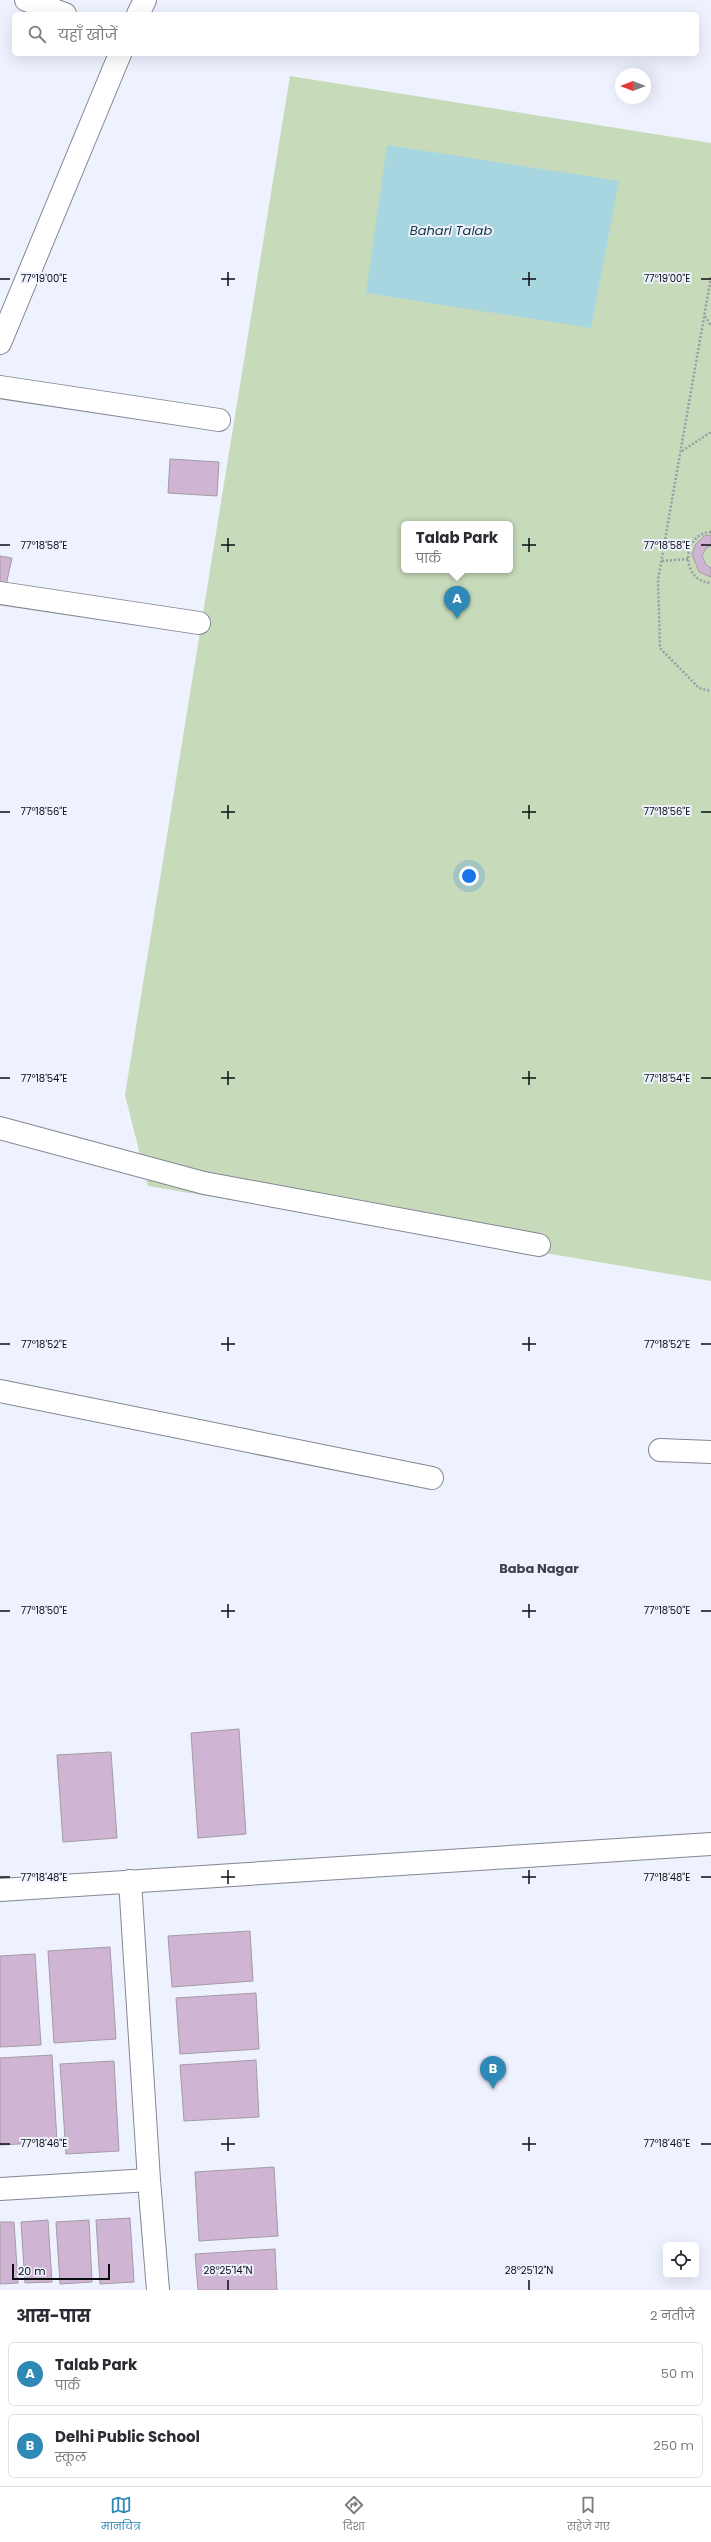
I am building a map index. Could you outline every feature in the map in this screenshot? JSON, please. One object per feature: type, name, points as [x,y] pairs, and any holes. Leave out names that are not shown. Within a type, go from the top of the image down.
[{"type":"street","points":[[26,0],[59,12]]},
{"type":"street","points":[[139,12],[145,0]]},
{"type":"street","points":[[0,343],[119,56]]},
{"type":"street","points":[[0,387],[219,420]]},
{"type":"street","points":[[0,593],[199,623]]},
{"type":"street","points":[[0,1128],[204,1183],[539,1245]]},
{"type":"street","points":[[0,1391],[432,1478]]},
{"type":"street","points":[[660,1450],[711,1452]]},
{"type":"street","points":[[0,1890],[711,1844]]},
{"type":"street","points":[[130,1881],[149,2180],[158,2290]]},
{"type":"street","points":[[0,2189],[149,2180]]},
{"type":"path","points":[[711,277],[682,451],[658,580],[660,648],[699,688],[711,691]]},
{"type":"path","points":[[705,316],[711,326]]},
{"type":"path","points":[[682,451],[711,432]]},
{"type":"path","points":[[711,532],[702,532],[692,542],[687,554],[695,577],[711,583]]},
{"type":"path","points":[[662,561],[688,559]]},
{"type":"green space","points":[[290,76],[711,143],[711,1281],[148,1186],[125,1095]]},
{"type":"water","name":"Bahari Talab","points":[[387,145],[619,181],[591,328],[366,293]]},
{"type":"building","points":[[170,459],[219,462],[217,496],[168,493]]},
{"type":"building","points":[[711,535],[711,546],[706,548],[702,555],[706,565],[711,568],[711,577],[699,572],[692,554],[696,544],[704,536]]},
{"type":"building","points":[[0,556],[12,558],[6,585],[0,583]]},
{"type":"building","points":[[239,1729],[246,1834],[198,1838],[191,1733]]},
{"type":"building","points":[[111,1752],[117,1838],[63,1842],[57,1755]]},
{"type":"building","points":[[250,1931],[253,1981],[172,1987],[168,1936]]},
{"type":"building","points":[[110,1947],[116,2039],[54,2043],[48,1951]]},
{"type":"building","points":[[35,1954],[41,2045],[0,2047],[0,1956]]},
{"type":"building","points":[[256,1993],[259,2049],[180,2054],[176,1998]]},
{"type":"building","points":[[52,2055],[57,2142],[0,2145],[0,2058]]},
{"type":"building","points":[[256,2060],[259,2117],[184,2121],[180,2065]]},
{"type":"building","points":[[114,2061],[119,2151],[66,2154],[60,2064]]},
{"type":"building","points":[[274,2167],[278,2236],[199,2241],[195,2172]]},
{"type":"building","points":[[130,2218],[134,2282],[100,2284],[96,2220]]},
{"type":"building","points":[[48,2220],[52,2282],[25,2283],[21,2222]]},
{"type":"building","points":[[89,2220],[92,2282],[60,2284],[56,2222]]},
{"type":"building","points":[[0,2222],[14,2222],[18,2283],[0,2284]]},
{"type":"building","points":[[275,2249],[277,2290],[198,2290],[195,2254]]},
{"type":"place","name":"Talab Park","points":[[457,619]]},
{"type":"place","name":"Delhi Public School","points":[[493,2089]]},
{"type":"district","name":"Baba Nagar","points":[[539,1568]]}]
